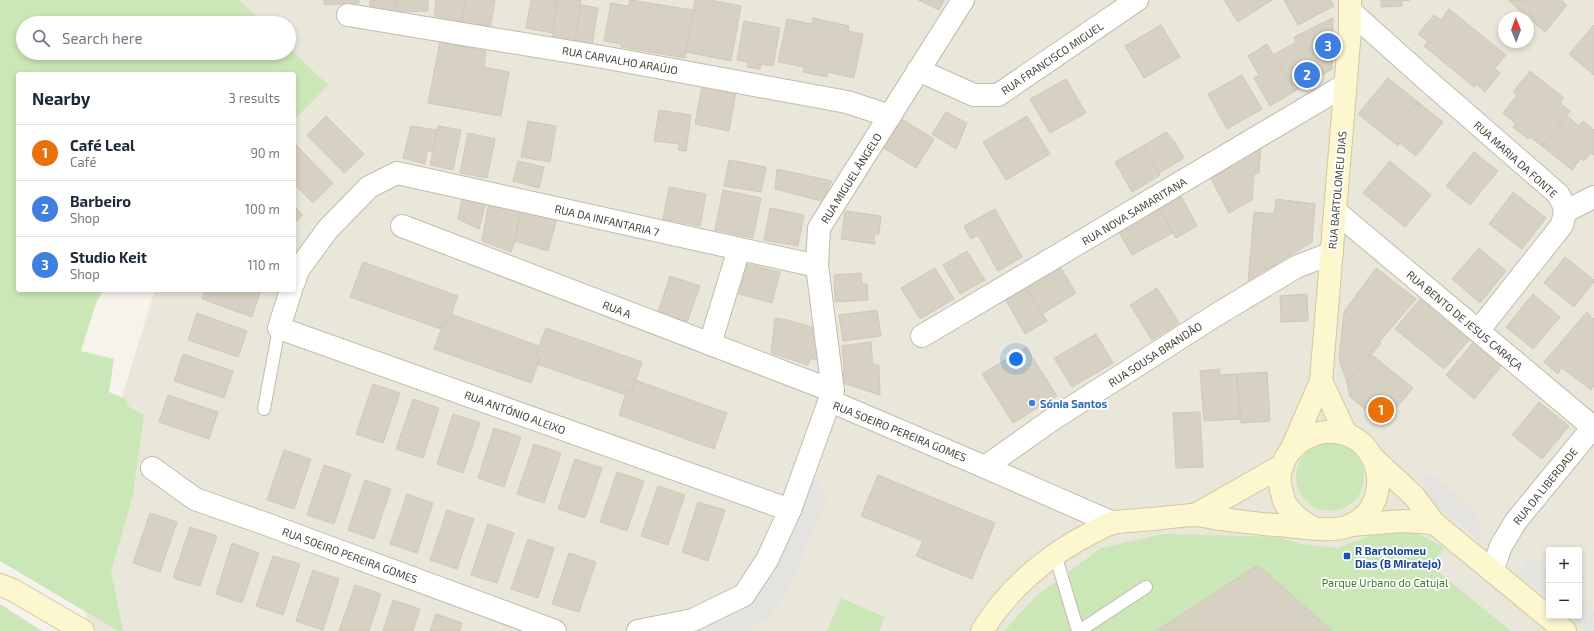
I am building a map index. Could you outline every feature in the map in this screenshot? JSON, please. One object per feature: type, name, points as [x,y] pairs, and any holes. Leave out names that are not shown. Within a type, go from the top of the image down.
[{"type":"street","name":"RUA MIGUEL ÂNGELO","points":[[831,396],[817,266],[820,228],[963,0]]},
{"type":"street","name":"RUA FRANCISCO MIGUEL","points":[[918,70],[974,95],[998,95],[1137,0]]},
{"type":"street","name":"RUA BARTOLOMEU DIAS","points":[[1287,456],[1321,381],[1350,5]]},
{"type":"street","name":"RUA MARIA DA FONTE","points":[[1350,5],[1427,80],[1558,194],[1566,211]]},
{"type":"street","name":"RUA CARVALHO ARAÚJO","points":[[348,15],[608,58],[840,100],[890,116]]},
{"type":"street","name":"RUA NOVA SAMARITANA","points":[[922,336],[1345,85]]},
{"type":"street","name":"RUA DA INFANTARIA 7","points":[[296,276],[298,270],[328,229],[369,187],[397,173],[817,266]]},
{"type":"street","points":[[1478,331],[1562,225],[1566,211],[1594,197]]},
{"type":"street","name":"RUA BENTO DE JESUS CARAÇA","points":[[1335,211],[1594,427]]},
{"type":"street","name":"RUA A","points":[[402,226],[710,344],[831,396]]},
{"type":"street","points":[[710,344],[739,249]]},
{"type":"street","name":"RUA SOUSA BRANDÃO","points":[[986,466],[1050,421],[1216,315],[1296,267],[1332,253]]},
{"type":"street","points":[[279,328],[290,292]]},
{"type":"street","name":"RUA ANTÓNIO ALEIXO","points":[[279,328],[790,510]]},
{"type":"street","points":[[1321,381],[1346,434]]},
{"type":"street","name":"RUA SOEIRO PEREIRA GOMES","points":[[638,631],[693,620],[744,595],[767,560],[790,510],[831,396],[1113,523]]},
{"type":"street","name":"RUA DA LIBERDADE","points":[[1492,571],[1501,546],[1516,521],[1594,427]]},
{"type":"street","points":[[1195,515],[1287,456],[1308,436],[1326,431],[1346,434],[1362,444],[1374,459],[1414,496],[1434,523],[1565,631]]},
{"type":"street","points":[[1287,456],[1280,484],[1285,502],[1296,518],[1313,528]]},
{"type":"street","points":[[1351,525],[1367,514],[1376,497],[1379,478],[1374,459]]},
{"type":"street","name":"RUA SOEIRO PEREIRA GOMES","points":[[152,468],[195,499],[555,631]]},
{"type":"street","points":[[982,631],[1008,595],[1042,563],[1074,541],[1113,523],[1195,515],[1256,523],[1332,530],[1351,525],[1403,521],[1434,523]]},
{"type":"street","points":[[0,585],[13,590],[83,631]]},
{"type":"lane","points":[[264,409],[279,328]]},
{"type":"lane","points":[[1055,554],[1079,631],[1146,587]]},
{"type":"shaded area","points":[[103,0],[1594,0],[1594,631],[87,631],[80,532],[154,292],[296,292],[296,72],[294,72],[291,60],[296,60],[296,16],[109,16]]},
{"type":"shaded area","points":[[1432,474],[1478,514],[1483,543],[1427,496],[1423,478]]},
{"type":"shaded area","points":[[814,478],[827,498],[786,595],[770,614],[751,631],[686,631],[727,620],[741,611],[764,588],[781,556]]},
{"type":"shaded area","points":[[1530,558],[1546,571],[1546,595],[1518,572]]},
{"type":"shaded area","points":[[1582,601],[1594,611],[1594,631],[1589,631],[1575,619],[1582,619]]},
{"type":"green space","points":[[0,0],[239,0],[256,16],[16,16],[16,60],[296,60],[296,55],[328,85],[296,118],[296,72],[16,72],[16,292],[102,292],[95,306],[81,351],[114,359],[109,392],[126,399],[129,407],[144,415],[133,495],[111,572],[123,631],[118,631],[0,561]]},
{"type":"green space","points":[[1323,443],[1337,443],[1349,448],[1359,458],[1364,470],[1364,484],[1359,496],[1349,506],[1337,511],[1323,511],[1311,506],[1301,496],[1296,484],[1296,470],[1301,458],[1311,448]]},
{"type":"green space","name":"Parque Urbano do Catujal","points":[[1400,530],[1421,535],[1444,548],[1431,566],[1511,631],[1004,631],[1036,596],[1101,548],[1163,534],[1278,537],[1301,544],[1337,548],[1378,533]]},
{"type":"green space","points":[[841,598],[885,617],[879,631],[827,631]]},
{"type":"green space","points":[[0,604],[42,631],[0,631]]},
{"type":"building","points":[[324,0],[359,0],[359,3],[324,5]]},
{"type":"building","points":[[370,0],[396,0],[396,12],[370,9]]},
{"type":"building","points":[[396,0],[428,0],[428,11],[396,12]]},
{"type":"building","points":[[436,0],[465,0],[462,23],[434,20]]},
{"type":"building","points":[[465,0],[495,0],[490,29],[462,23]]},
{"type":"building","points":[[531,0],[557,0],[553,33],[526,28]]},
{"type":"building","points":[[557,0],[581,0],[575,42],[552,38]]},
{"type":"building","points":[[630,0],[693,10],[685,58],[621,47],[621,44],[604,41],[611,3],[628,6]]},
{"type":"building","points":[[695,0],[710,0],[741,6],[731,61],[686,52]]},
{"type":"building","points":[[918,0],[944,0],[939,10]]},
{"type":"building","points":[[1224,0],[1272,0],[1238,22]]},
{"type":"building","points":[[1284,0],[1330,0],[1334,6],[1298,25]]},
{"type":"building","points":[[1381,0],[1410,0],[1402,1],[1402,6],[1381,7]]},
{"type":"building","points":[[1508,0],[1524,0],[1517,8]]},
{"type":"building","points":[[1524,0],[1563,0],[1562,1],[1567,5],[1545,32],[1534,23],[1534,12],[1522,12],[1517,8]]},
{"type":"building","points":[[581,5],[598,8],[592,45],[575,42]]},
{"type":"building","points":[[1449,9],[1506,55],[1495,68],[1500,73],[1485,92],[1476,84],[1474,87],[1424,46],[1428,41],[1418,34],[1434,15],[1441,20]]},
{"type":"building","points":[[813,18],[849,26],[848,31],[863,34],[854,78],[828,72],[827,77],[803,72],[804,67],[778,62],[787,19],[812,24]]},
{"type":"building","points":[[1333,18],[1332,69],[1295,91],[1273,55],[1296,42],[1294,37]]},
{"type":"building","points":[[744,21],[780,28],[773,66],[761,64],[760,69],[747,67],[748,62],[737,60]]},
{"type":"building","points":[[1161,25],[1180,57],[1144,78],[1125,46]]},
{"type":"building","points":[[1594,25],[1594,75],[1569,54]]},
{"type":"building","points":[[440,42],[486,51],[484,67],[509,72],[501,116],[428,103]]},
{"type":"building","points":[[1267,44],[1295,91],[1270,106],[1254,78],[1259,75],[1248,56]]},
{"type":"building","points":[[1530,71],[1564,98],[1560,103],[1570,111],[1542,146],[1530,137],[1528,139],[1513,127],[1516,124],[1503,113],[1517,95],[1513,92]]},
{"type":"building","points":[[1242,75],[1262,109],[1227,129],[1208,94]]},
{"type":"building","points":[[1388,78],[1418,102],[1388,138],[1358,114]]},
{"type":"building","points":[[1066,79],[1086,113],[1050,133],[1030,99]]},
{"type":"building","points":[[702,86],[736,92],[729,131],[695,124]]},
{"type":"building","points":[[1418,102],[1443,122],[1416,156],[1400,143],[1398,146],[1388,138]]},
{"type":"building","points":[[659,110],[691,115],[686,151],[678,150],[679,144],[654,141]]},
{"type":"building","points":[[946,112],[967,123],[956,149],[932,134]]},
{"type":"building","points":[[326,116],[364,154],[344,173],[307,135]]},
{"type":"building","points":[[1027,116],[1050,154],[1006,180],[983,142]]},
{"type":"building","points":[[1567,116],[1579,126],[1583,121],[1594,130],[1594,155],[1591,153],[1584,161],[1581,158],[1572,170],[1542,146]]},
{"type":"building","points":[[900,118],[934,139],[916,168],[882,147]]},
{"type":"building","points":[[528,121],[556,126],[550,162],[521,157]]},
{"type":"building","points":[[411,126],[437,130],[433,151],[427,151],[425,164],[403,158]]},
{"type":"building","points":[[438,126],[461,130],[453,170],[430,165]]},
{"type":"building","points":[[1166,132],[1174,141],[1184,158],[1159,173],[1143,146]]},
{"type":"building","points":[[468,133],[495,139],[487,178],[460,173]]},
{"type":"building","points":[[1261,143],[1259,173],[1254,174],[1252,200],[1229,213],[1209,175]]},
{"type":"building","points":[[296,145],[333,183],[313,203],[296,186]]},
{"type":"building","points":[[1143,146],[1160,175],[1132,192],[1115,162]]},
{"type":"building","points":[[1474,152],[1498,171],[1470,205],[1446,186]]},
{"type":"building","points":[[729,160],[766,167],[761,192],[724,186]]},
{"type":"building","points":[[518,161],[544,167],[539,188],[513,181]]},
{"type":"building","points":[[1390,161],[1431,195],[1405,227],[1363,193]]},
{"type":"building","points":[[777,169],[832,181],[822,201],[775,189]]},
{"type":"building","points":[[669,187],[706,194],[700,226],[663,219]]},
{"type":"building","points":[[723,190],[761,198],[753,238],[715,230]]},
{"type":"building","points":[[1179,192],[1197,226],[1176,238],[1158,207]]},
{"type":"building","points":[[1513,192],[1546,218],[1522,249],[1489,224]]},
{"type":"building","points":[[462,198],[486,202],[479,229],[458,219]]},
{"type":"building","points":[[1276,199],[1315,204],[1312,242],[1248,281],[1254,212],[1274,214]]},
{"type":"building","points":[[489,201],[521,209],[515,241],[511,252],[482,241]]},
{"type":"building","points":[[1158,207],[1173,233],[1132,255],[1117,229]]},
{"type":"building","points":[[296,208],[303,215],[296,221]]},
{"type":"building","points":[[770,208],[804,215],[798,246],[764,240]]},
{"type":"building","points":[[521,209],[557,218],[548,251],[515,241]]},
{"type":"building","points":[[995,209],[1022,257],[998,271],[978,235],[971,239],[964,226]]},
{"type":"building","points":[[845,211],[881,216],[879,234],[874,234],[875,244],[841,239]]},
{"type":"building","points":[[1479,248],[1506,271],[1480,303],[1452,279]]},
{"type":"building","points":[[967,251],[985,280],[960,294],[943,265]]},
{"type":"building","points":[[1565,257],[1594,280],[1574,307],[1544,283]]},
{"type":"building","points":[[363,262],[458,296],[448,323],[444,321],[441,329],[350,297]]},
{"type":"building","points":[[747,264],[780,272],[772,303],[739,294]]},
{"type":"building","points":[[1059,265],[1076,293],[1042,314],[1024,285]]},
{"type":"building","points":[[935,268],[954,299],[920,319],[901,288]]},
{"type":"building","points":[[1376,268],[1416,299],[1379,342],[1344,312]]},
{"type":"building","points":[[861,273],[862,284],[867,284],[868,300],[835,302],[834,275]]},
{"type":"building","points":[[670,276],[700,286],[687,322],[658,312]]},
{"type":"building","points":[[1024,285],[1047,321],[1025,334],[1004,297]]},
{"type":"building","points":[[1157,288],[1179,323],[1152,340],[1130,305]]},
{"type":"building","points":[[204,292],[260,292],[252,317],[202,299]]},
{"type":"building","points":[[1307,294],[1308,321],[1281,322],[1280,296]]},
{"type":"building","points":[[1533,294],[1560,317],[1533,349],[1506,327]]},
{"type":"building","points":[[1420,299],[1469,340],[1444,369],[1395,329]]},
{"type":"building","points":[[877,310],[881,336],[843,341],[839,315]]},
{"type":"building","points":[[1344,312],[1381,343],[1347,382],[1339,360]]},
{"type":"building","points":[[1587,312],[1594,319],[1594,386],[1591,390],[1561,367],[1558,374],[1544,362]]},
{"type":"building","points":[[197,313],[247,331],[238,357],[188,340]]},
{"type":"building","points":[[451,314],[539,346],[536,354],[541,356],[531,383],[434,349],[444,321],[448,323]]},
{"type":"building","points":[[775,318],[788,320],[815,328],[819,361],[811,358],[808,365],[771,353]]},
{"type":"building","points":[[546,328],[642,362],[632,392],[627,390],[626,395],[537,364],[541,356],[536,354]]},
{"type":"building","points":[[1096,334],[1113,363],[1072,387],[1054,358]]},
{"type":"building","points":[[1476,339],[1504,363],[1474,399],[1446,375]]},
{"type":"building","points":[[871,342],[873,365],[879,365],[880,395],[843,383],[844,369],[842,346]]},
{"type":"building","points":[[1026,347],[1057,396],[1013,423],[982,374]]},
{"type":"building","points":[[183,354],[233,371],[224,398],[174,381]]},
{"type":"building","points":[[1371,354],[1413,388],[1383,424],[1350,397],[1347,382]]},
{"type":"building","points":[[1220,369],[1220,375],[1237,374],[1240,419],[1204,421],[1200,371]]},
{"type":"building","points":[[1267,372],[1270,421],[1241,423],[1237,374]]},
{"type":"building","points":[[635,380],[727,413],[714,449],[619,415],[627,390],[632,392]]},
{"type":"building","points":[[373,384],[400,393],[383,443],[356,434]]},
{"type":"building","points":[[168,395],[218,412],[209,439],[159,422]]},
{"type":"building","points":[[413,399],[439,408],[423,458],[396,449]]},
{"type":"building","points":[[1539,402],[1569,426],[1542,459],[1512,435]]},
{"type":"building","points":[[1200,412],[1203,467],[1176,468],[1173,413]]},
{"type":"building","points":[[453,414],[480,423],[463,473],[437,464]]},
{"type":"building","points":[[494,428],[521,437],[504,487],[478,478]]},
{"type":"building","points":[[534,444],[561,453],[544,503],[517,494]]},
{"type":"building","points":[[284,450],[311,459],[294,509],[267,500]]},
{"type":"building","points":[[575,459],[602,468],[585,518],[558,509]]},
{"type":"building","points":[[324,465],[351,474],[334,524],[307,515]]},
{"type":"building","points":[[617,472],[644,481],[627,531],[600,522]]},
{"type":"building","points":[[878,475],[995,523],[972,579],[916,556],[923,541],[861,516]]},
{"type":"building","points":[[365,480],[391,489],[374,539],[348,530]]},
{"type":"building","points":[[658,486],[685,495],[668,545],[641,536]]},
{"type":"building","points":[[407,494],[433,503],[417,553],[390,544]]},
{"type":"building","points":[[698,502],[725,510],[708,561],[682,552]]},
{"type":"building","points":[[447,510],[474,519],[457,569],[430,560]]},
{"type":"building","points":[[150,513],[177,522],[160,572],[133,563]]},
{"type":"building","points":[[488,524],[514,533],[497,583],[471,575]]},
{"type":"building","points":[[190,527],[217,536],[200,586],[173,578]]},
{"type":"building","points":[[528,539],[554,548],[538,598],[511,589]]},
{"type":"building","points":[[232,543],[259,553],[242,603],[216,594]]},
{"type":"building","points":[[569,553],[596,562],[579,612],[552,604]]},
{"type":"building","points":[[273,556],[300,564],[283,615],[256,606]]},
{"type":"building","points":[[1258,565],[1332,631],[1156,631]]},
{"type":"building","points":[[313,570],[339,579],[323,630],[296,621]]},
{"type":"building","points":[[355,585],[381,594],[369,631],[339,631]]},
{"type":"building","points":[[393,600],[420,609],[413,631],[383,631]]},
{"type":"building","points":[[436,614],[462,623],[460,631],[430,631]]},
{"type":"place","name":"Studio Keit","points":[[1328,46]]},
{"type":"place","name":"Barbeiro","points":[[1307,75]]},
{"type":"place","name":"Sónia Santos","points":[[1032,403]]},
{"type":"place","name":"Café Leal","points":[[1381,410]]},
{"type":"place","name":"R Bartolomeu Dias (B Miratejo)","points":[[1347,556]]}]
